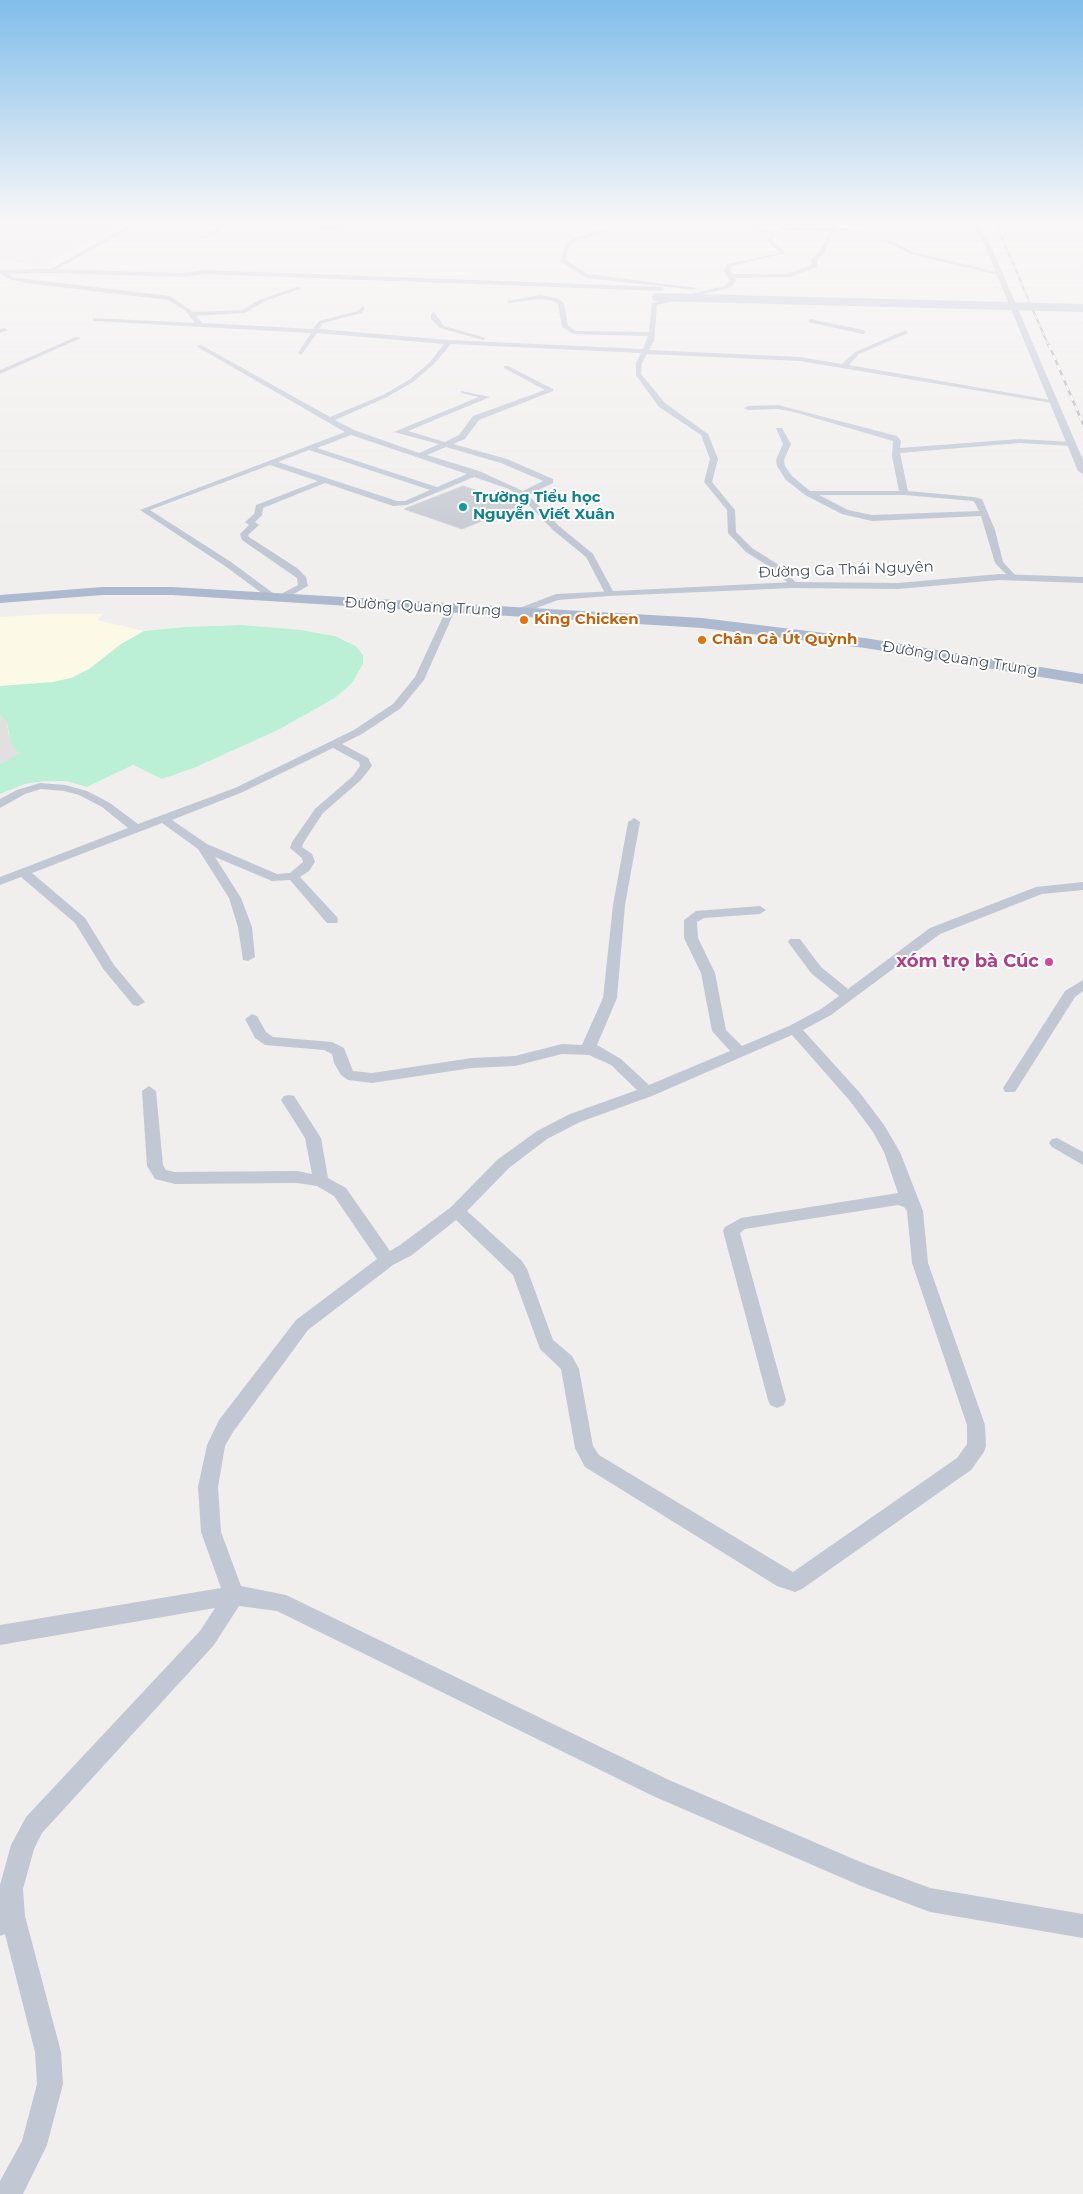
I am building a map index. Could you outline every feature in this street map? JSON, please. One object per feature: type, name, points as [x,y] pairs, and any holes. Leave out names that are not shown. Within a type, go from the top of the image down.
[{"type":"main road","name":"Đường Quang Trung","points":[[0,599],[40,594],[103,591],[172,591],[693,622],[874,645],[1083,679]]},
{"type":"street","points":[[240,326],[449,342],[783,358],[844,366],[1052,401]]},
{"type":"street","points":[[301,353],[319,326]]},
{"type":"street","points":[[441,326],[506,345]]},
{"type":"street","points":[[565,326],[575,333],[650,334]]},
{"type":"street","points":[[651,326],[651,341],[639,363],[638,374],[662,405],[699,429],[712,450],[714,459],[708,482],[731,510],[732,533],[749,550],[779,569],[793,585]]},
{"type":"street","points":[[836,326],[863,332]]},
{"type":"street","points":[[1021,326],[1083,471]]},
{"type":"street","points":[[844,366],[857,353],[906,332]]},
{"type":"street","points":[[0,372],[78,338]]},
{"type":"street","points":[[329,420],[386,396],[411,381],[449,342]]},
{"type":"street","points":[[199,346],[351,432],[421,454],[512,487],[523,494],[556,528],[595,562],[609,593]]},
{"type":"street","points":[[421,454],[466,434],[476,418],[551,390],[506,367]]},
{"type":"street","points":[[375,440],[486,397],[463,392]]},
{"type":"street","points":[[748,408],[778,407],[795,410],[882,433],[897,441],[896,451],[904,493]]},
{"type":"street","points":[[779,430],[787,444],[780,460],[781,466],[790,478],[808,493],[845,512],[863,517],[928,517],[984,513]]},
{"type":"street","points":[[401,431],[504,461],[550,481],[523,494]]},
{"type":"street","points":[[324,480],[259,507],[258,515],[249,522],[255,525],[244,534],[245,538],[294,570],[301,577],[303,586],[277,598],[144,510],[351,432]]},
{"type":"street","points":[[896,451],[1018,441],[1072,444]]},
{"type":"street","points":[[310,448],[437,490]]},
{"type":"street","points":[[272,463],[396,504],[407,502],[476,474]]},
{"type":"street","points":[[808,493],[904,493],[968,497],[979,501],[999,563],[1012,576]]},
{"type":"street","name":"Đường Ga Thái Nguyên","points":[[516,612],[556,597],[609,593],[793,585],[898,586],[1012,576],[1083,580]]},
{"type":"street","points":[[0,881],[239,790],[333,744],[384,716],[408,694],[420,678],[451,608]]},
{"type":"street","points":[[163,819],[190,836],[203,847],[276,878],[284,879],[293,876],[309,862],[308,857],[296,848],[303,834],[319,811],[357,778],[366,766],[364,760],[333,744]]},
{"type":"street","points":[[0,804],[29,789],[50,785],[58,786],[83,793],[106,805],[136,828]]},
{"type":"street","points":[[591,1050],[589,1046],[610,998],[619,905],[634,822]]},
{"type":"street","points":[[203,847],[235,898],[245,928],[248,956]]},
{"type":"street","points":[[23,872],[80,921],[109,967],[138,1002]]},
{"type":"street","points":[[293,876],[332,920]]},
{"type":"street","points":[[234,1595],[211,1532],[208,1487],[216,1445],[226,1426],[302,1325],[387,1260],[406,1250],[457,1211],[503,1164],[542,1134],[575,1118],[647,1092],[794,1029],[826,1012],[935,931],[1040,890],[1083,886]]},
{"type":"street","points":[[740,1053],[720,1031],[708,973],[691,938],[690,920],[702,914],[760,910]]},
{"type":"street","points":[[795,942],[816,970],[848,996]]},
{"type":"street","points":[[1010,1088],[1070,994],[1083,984]]},
{"type":"street","points":[[252,1019],[260,1035],[270,1042],[327,1045],[339,1051],[341,1063],[348,1075],[372,1078],[472,1063],[514,1061],[562,1049],[591,1050],[616,1062],[647,1092]]},
{"type":"street","points":[[457,1211],[516,1266],[521,1274],[546,1344],[566,1361],[570,1369],[584,1448],[592,1461],[784,1579],[795,1582],[964,1464],[977,1446],[976,1425],[920,1263],[915,1211],[910,1203],[892,1152],[879,1129],[831,1069],[794,1029]]},
{"type":"street","points":[[149,1091],[155,1166],[161,1176],[175,1178],[297,1177],[321,1181],[340,1192],[387,1260]]},
{"type":"street","points":[[289,1100],[313,1138],[321,1181]]},
{"type":"street","points":[[1057,1142],[1083,1159]]},
{"type":"street","points":[[777,1400],[731,1231],[740,1224],[759,1221],[899,1200],[910,1203]]},
{"type":"street","points":[[8,2194],[34,2145],[50,2084],[48,2052],[6,1920],[23,1845],[34,1826],[206,1638],[234,1595]]},
{"type":"street","points":[[0,1635],[234,1595],[279,1602],[661,1788],[860,1874],[930,1900],[1083,1926]]},
{"type":"shaded area","points":[[48,614],[104,614],[97,620],[144,631],[184,627],[242,625],[322,633],[343,639],[356,646],[363,655],[363,664],[352,683],[335,698],[278,730],[194,768],[162,779],[133,765],[87,787],[66,781],[46,781],[25,784],[0,794],[0,764],[19,754],[0,715],[0,617]]},
{"type":"shaded area","points":[[0,715],[7,723],[9,736],[19,755],[0,764]]},
{"type":"green space","points":[[242,625],[301,630],[335,636],[356,646],[363,655],[363,664],[352,683],[335,698],[278,730],[194,768],[162,779],[133,765],[87,787],[66,781],[46,781],[25,784],[0,794],[0,764],[19,754],[11,743],[7,723],[0,715],[0,686],[53,682],[71,678],[89,669],[121,644],[144,631],[184,627]]},
{"type":"building","name":"Trường Tiểu học Nguyễn Viết Xuân","points":[[463,486],[522,505],[462,529],[404,509]]},
{"type":"railway","points":[[1040,326],[1049,347]]},
{"type":"railway","points":[[1049,345],[1083,424]]},
{"type":"place","name":"Trường Tiểu học Nguyễn Viết Xuân","points":[[463,507]]},
{"type":"place","name":"King Chicken","points":[[524,620]]},
{"type":"place","name":"Chân Gà Út Quỳnh","points":[[702,640]]},
{"type":"place","name":"xóm trọ bà Cúc","points":[[1049,962]]}]
